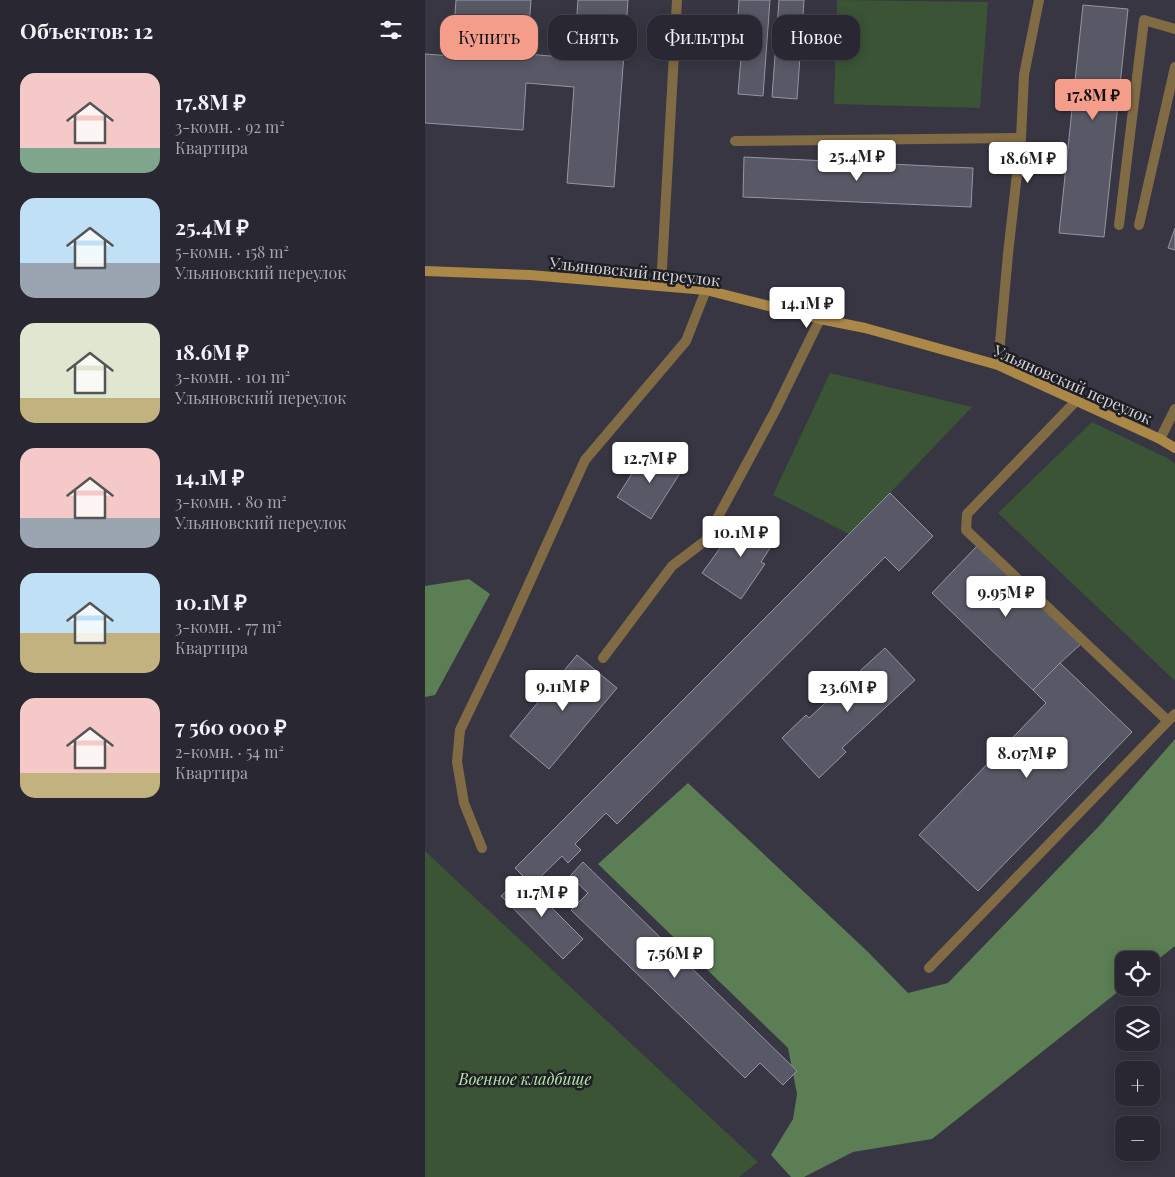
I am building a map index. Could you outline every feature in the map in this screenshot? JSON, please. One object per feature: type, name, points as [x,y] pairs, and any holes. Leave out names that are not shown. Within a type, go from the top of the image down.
[{"type":"main road","name":"Ульяновский переулок","points":[[425,271],[530,275],[706,290],[920,342],[998,365],[1175,448]]},
{"type":"street","points":[[661,286],[677,0]]},
{"type":"street","points":[[998,365],[1021,138],[1024,75],[1039,0]]},
{"type":"street","points":[[1119,225],[1144,20],[1175,29]]},
{"type":"street","points":[[1139,225],[1175,67]]},
{"type":"street","points":[[735,141],[1021,138]]},
{"type":"street","points":[[481,848],[464,803],[457,762],[460,730],[585,460],[686,341],[706,290]]},
{"type":"street","points":[[603,658],[672,566],[705,541],[775,411],[820,319]]},
{"type":"street","points":[[929,968],[1172,717],[967,530],[967,514],[1076,401]]},
{"type":"street","points":[[1159,439],[1175,409]]},
{"type":"green space","points":[[837,0],[988,2],[980,108],[834,104],[835,60],[860,60],[860,15],[837,15]]},
{"type":"green space","points":[[830,373],[972,407],[849,534],[773,495]]},
{"type":"green space","points":[[1092,422],[1167,458],[1175,464],[1175,681],[998,513]]},
{"type":"green space","points":[[469,579],[490,594],[435,695],[425,697],[425,586]]},
{"type":"green space","points":[[1175,739],[1175,946],[1160,958],[1160,951],[1115,951],[1115,994],[932,1139],[853,1152],[804,1177],[791,1177],[771,1155],[793,1119],[797,1094],[788,1048],[598,864],[688,783],[867,951],[908,993],[948,983],[1101,824]]},
{"type":"green space","name":"Военное кладбище","points":[[425,851],[758,1162],[739,1177],[425,1177]]},
{"type":"building","points":[[456,0],[531,0],[530,15],[455,15]]},
{"type":"building","points":[[578,0],[628,0],[627,15],[577,15]]},
{"type":"building","points":[[739,0],[770,0],[763,96],[738,94],[741,60],[762,60],[762,15],[738,15]]},
{"type":"building","points":[[779,0],[804,0],[803,15],[778,15]]},
{"type":"building","points":[[1083,5],[1128,9],[1104,237],[1059,233]]},
{"type":"building","points":[[425,54],[440,55],[440,60],[538,60],[538,55],[548,56],[548,60],[624,60],[614,187],[567,183],[574,87],[526,83],[523,130],[425,123]]},
{"type":"building","points":[[775,60],[800,60],[797,99],[772,97]]},
{"type":"building","points":[[744,157],[973,168],[971,207],[743,197]]},
{"type":"building","points":[[1175,228],[1175,250],[1168,248]]},
{"type":"building","points":[[648,449],[682,470],[651,519],[617,497]]},
{"type":"building","points":[[890,493],[933,536],[899,571],[885,557],[617,824],[606,813],[575,844],[581,850],[568,863],[562,856],[532,885],[515,868]]},
{"type":"building","points":[[747,516],[777,537],[761,562],[765,564],[741,599],[702,573],[726,540],[729,542]]},
{"type":"building","points":[[977,546],[1081,644],[1033,690],[932,593]]},
{"type":"building","points":[[885,648],[915,680],[842,748],[846,752],[819,778],[782,738],[806,715],[809,718]]},
{"type":"building","points":[[577,655],[617,688],[549,769],[510,736]]},
{"type":"building","points":[[1060,663],[1132,732],[978,891],[919,835],[1046,703],[1033,690]]},
{"type":"building","points":[[583,862],[797,1071],[783,1085],[760,1063],[745,1078],[571,910],[588,893],[570,876]]},
{"type":"building","points":[[521,877],[583,939],[563,959],[501,896]]}]
